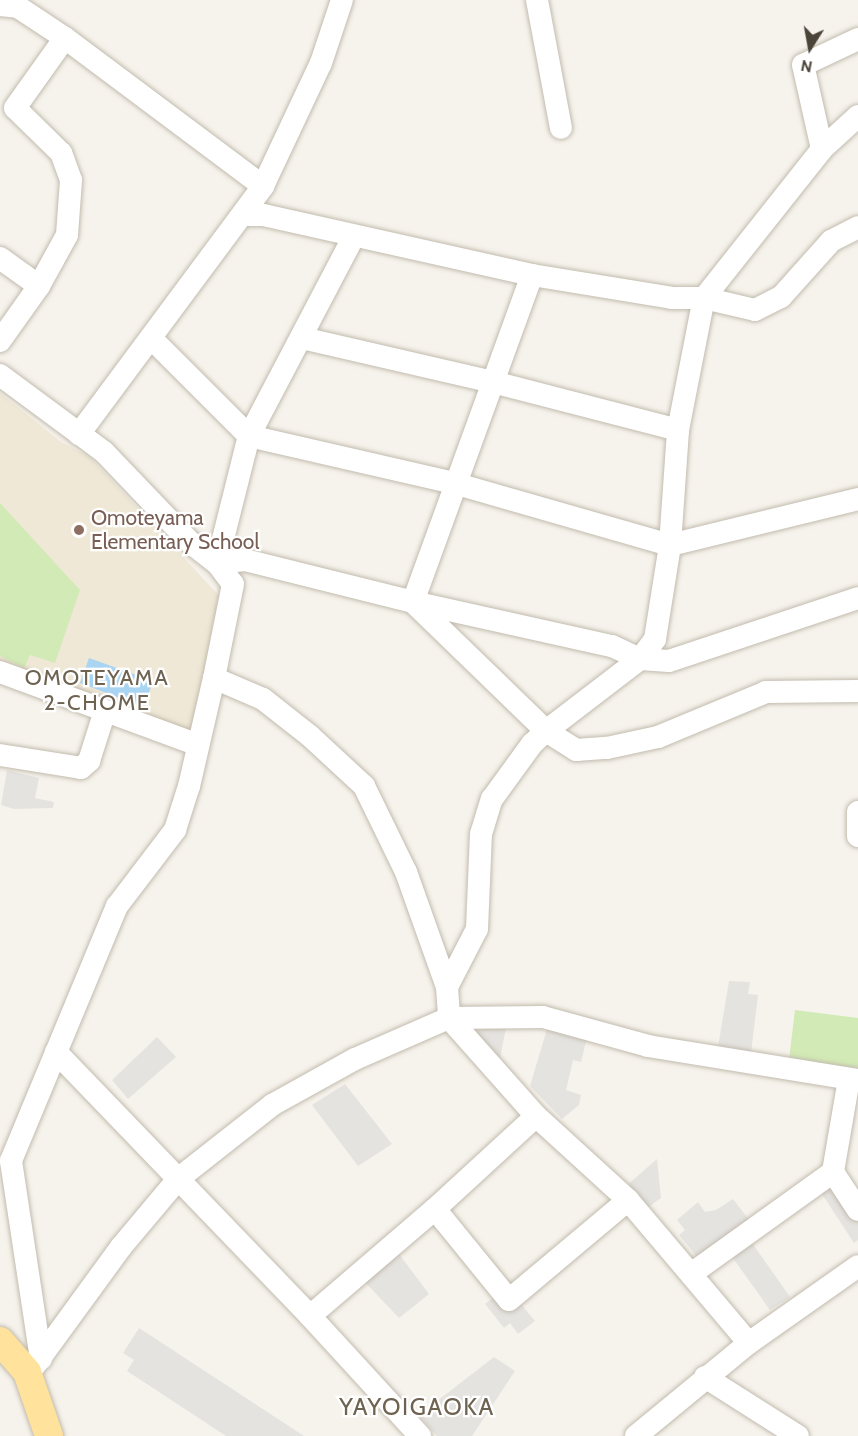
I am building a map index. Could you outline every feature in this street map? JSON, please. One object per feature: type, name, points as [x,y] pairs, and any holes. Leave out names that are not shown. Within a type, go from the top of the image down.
[{"type":"main road","points":[[0,1341],[34,1366],[49,1436]]},
{"type":"street","points":[[537,0],[561,128]]},
{"type":"street","points":[[79,434],[263,186],[348,1]]},
{"type":"street","points":[[0,5],[18,7],[65,38],[263,186]]},
{"type":"street","points":[[0,340],[39,286],[67,235],[70,180],[61,153],[15,108],[65,38]]},
{"type":"street","points":[[822,149],[803,65],[858,39]]},
{"type":"street","points":[[447,987],[477,929],[481,834],[492,799],[532,744],[640,659],[655,639],[670,545],[678,430],[704,298],[822,149],[858,116]]},
{"type":"street","points":[[243,215],[263,215],[532,275],[672,298],[704,298],[755,310],[781,297],[831,241],[858,227]]},
{"type":"street","points":[[217,562],[249,436],[354,236]]},
{"type":"street","points":[[0,258],[39,286]]},
{"type":"street","points":[[413,602],[532,275]]},
{"type":"street","points":[[151,338],[249,436],[456,484],[670,545],[858,500]]},
{"type":"street","points":[[302,338],[493,382],[678,430]]},
{"type":"street","points":[[0,375],[104,452],[190,543],[217,562],[233,584],[214,678],[175,830],[117,906],[11,1161],[34,1366]]},
{"type":"street","points":[[217,562],[245,561],[413,602],[612,646],[640,659],[669,660],[858,598]]},
{"type":"street","points":[[413,602],[546,731],[576,750],[607,748],[658,737],[766,692],[858,691]]},
{"type":"street","points":[[0,672],[198,745]]},
{"type":"street","points":[[214,678],[263,699],[310,736],[364,786],[406,872],[447,987],[449,1018],[536,1116],[628,1200],[749,1343]]},
{"type":"street","points":[[0,755],[81,768],[89,761],[105,711]]},
{"type":"street","points":[[858,812],[858,836]]},
{"type":"street","points":[[34,1366],[121,1247],[178,1179],[272,1105],[355,1059],[449,1018],[543,1017],[648,1046],[853,1080],[833,1172],[691,1274]]},
{"type":"street","points":[[56,1052],[310,1316],[420,1436]]},
{"type":"street","points":[[310,1316],[435,1209],[536,1116]]},
{"type":"street","points":[[833,1172],[858,1210]]},
{"type":"street","points":[[435,1209],[509,1300],[628,1200]]},
{"type":"street","points":[[636,1436],[749,1343],[858,1266]]},
{"type":"street","points":[[705,1377],[798,1436]]},
{"type":"shaded area","name":"Omoteyama Elementary School","points":[[0,393],[61,442],[90,457],[225,602],[195,732],[0,668]]},
{"type":"shaded area","points":[[7,770],[39,778],[35,798],[54,802],[53,808],[14,809],[1,805]]},
{"type":"shaded area","points":[[729,981],[750,982],[748,994],[758,995],[751,1053],[718,1047]]},
{"type":"shaded area","points":[[479,1028],[506,1028],[500,1058],[476,1036]]},
{"type":"shaded area","points":[[547,1029],[587,1037],[581,1062],[573,1060],[566,1090],[581,1095],[579,1105],[562,1119],[530,1086]]},
{"type":"shaded area","points":[[157,1037],[176,1057],[128,1099],[112,1080]]},
{"type":"shaded area","points":[[345,1084],[392,1144],[358,1166],[312,1105]]},
{"type":"shaded area","points":[[657,1159],[661,1198],[647,1208],[625,1187]]},
{"type":"shaded area","points":[[833,1183],[858,1221],[858,1240],[854,1243],[820,1191]]},
{"type":"shaded area","points":[[733,1199],[750,1221],[699,1259],[679,1235],[685,1230],[677,1220],[698,1202],[705,1212],[716,1210]]},
{"type":"shaded area","points":[[750,1240],[790,1297],[770,1310],[730,1254]]},
{"type":"shaded area","points":[[396,1250],[429,1294],[399,1318],[361,1278]]},
{"type":"shaded area","points":[[499,1293],[516,1298],[535,1321],[518,1334],[510,1323],[504,1328],[485,1304]]},
{"type":"shaded area","points":[[139,1328],[304,1436],[226,1436],[127,1371],[134,1360],[123,1353]]},
{"type":"shaded area","points":[[494,1357],[515,1371],[472,1436],[437,1436],[419,1415]]},
{"type":"green space","points":[[0,503],[80,590],[55,663],[30,655],[24,668],[0,656]]},
{"type":"green space","points":[[795,1010],[858,1018],[858,1068],[789,1060]]},
{"type":"water","points":[[89,658],[153,681],[144,707],[80,683]]},
{"type":"place","name":"Omoteyama Elementary School","points":[[79,530]]},
{"type":"district","name":"OMOTEYAMA 2-CHOME","points":[[97,690]]},
{"type":"district","name":"YAYOIGAOKA","points":[[417,1407]]}]
